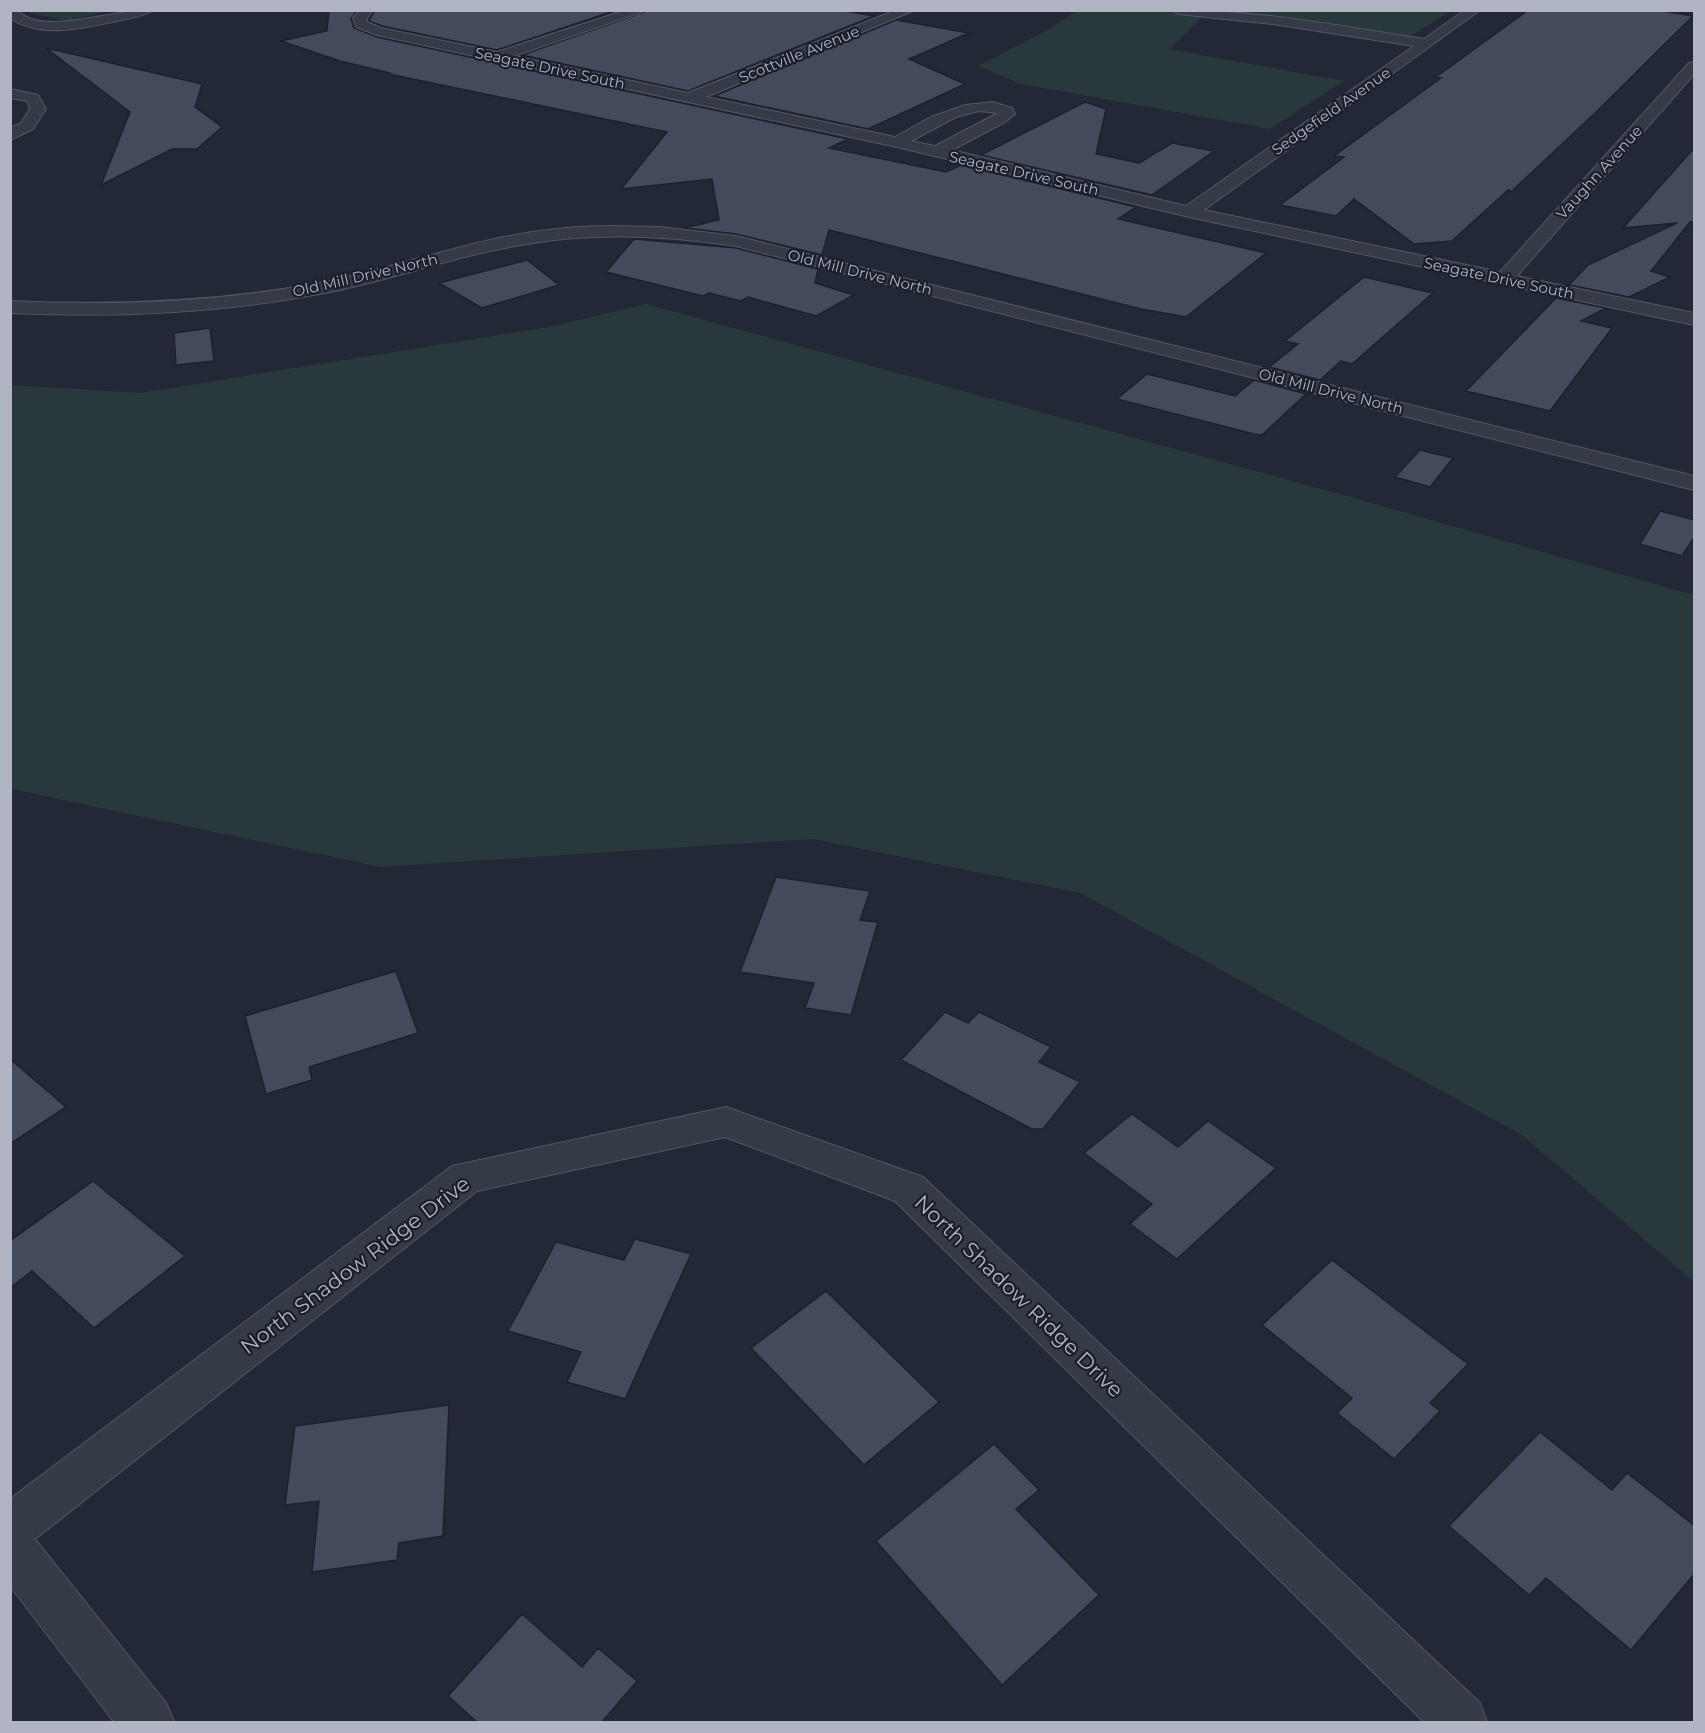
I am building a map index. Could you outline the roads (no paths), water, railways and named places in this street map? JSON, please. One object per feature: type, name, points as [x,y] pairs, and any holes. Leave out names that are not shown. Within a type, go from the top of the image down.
[{"type":"street","points":[[10,12],[26,22],[57,25],[147,10]]},
{"type":"street","points":[[499,57],[640,10]]},
{"type":"street","name":"Scottville Avenue","points":[[689,98],[909,10]]},
{"type":"street","points":[[1178,10],[1273,20],[1427,44]]},
{"type":"street","name":"Sedgefield Avenue","points":[[1189,212],[1474,10]]},
{"type":"street","name":"Seagate Drive South","points":[[364,14],[361,24],[377,31],[897,142],[1189,212],[1695,319]]},
{"type":"street","name":"Vaughn Avenue","points":[[1504,279],[1691,74]]},
{"type":"street","points":[[10,93],[33,98],[38,109],[27,126],[10,135]]},
{"type":"street","points":[[897,142],[970,107],[987,106],[1007,111],[1007,114],[1000,119],[936,152]]},
{"type":"street","name":"Old Mill Drive North","points":[[10,307],[106,310],[208,303],[330,286],[497,244],[558,234],[610,231],[691,234],[748,244],[1695,483]]},
{"type":"street","name":"North Shadow Ridge Drive","points":[[10,1528],[466,1177],[726,1122],[909,1189],[1461,1722]]},
{"type":"street","points":[[10,1546],[147,1722]]}]
